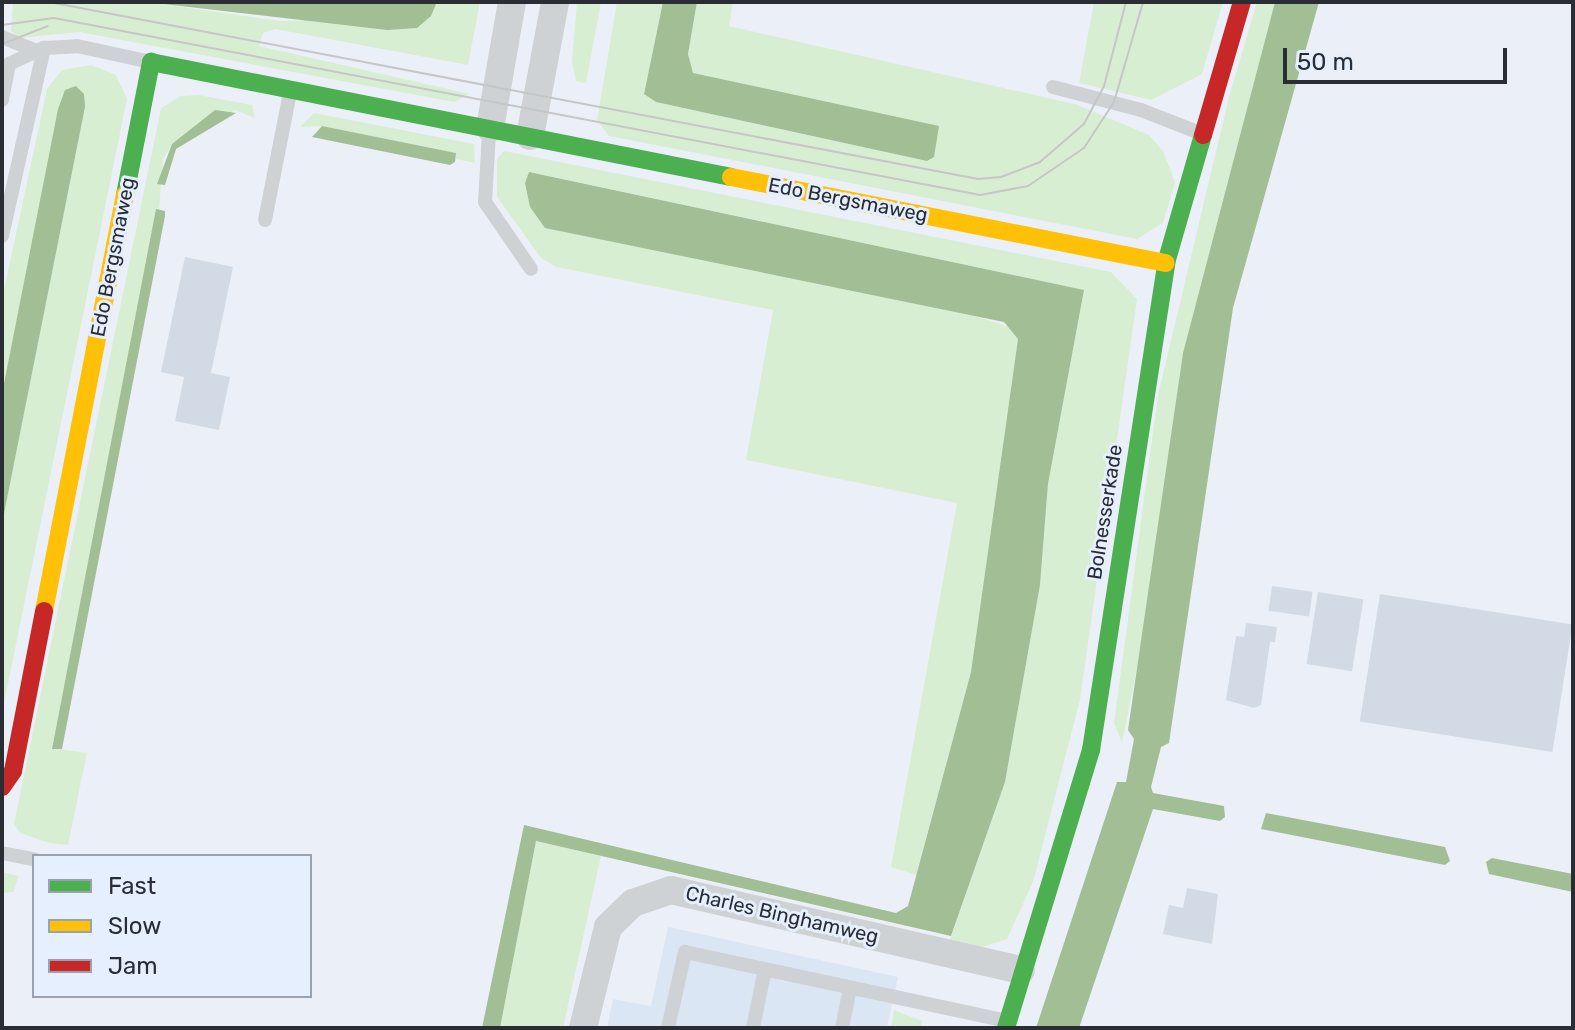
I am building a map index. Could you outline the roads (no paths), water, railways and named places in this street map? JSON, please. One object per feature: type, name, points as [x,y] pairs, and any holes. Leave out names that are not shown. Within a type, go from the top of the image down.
[{"type":"street","points":[[490,128],[512,2]]},
{"type":"street","points":[[530,136],[555,2]]},
{"type":"street","name":"Bolnesserkade","points":[[1007,1025],[1021,970],[1091,750],[1166,263],[1242,2]]},
{"type":"street","name":"Edo Bergsmaweg","points":[[2,787],[16,756],[151,62],[1166,263]]},
{"type":"street","name":"Charles Binghamweg","points":[[583,1028],[608,927],[633,903],[671,890],[1021,970]]},
{"type":"lane","points":[[2,37],[40,50]]},
{"type":"lane","points":[[2,100],[9,64],[40,50],[77,46],[151,62]]},
{"type":"lane","points":[[2,236],[40,50]]},
{"type":"lane","points":[[1053,87],[1141,110],[1204,135]]},
{"type":"lane","points":[[265,220],[291,89]]},
{"type":"lane","points":[[490,128],[485,202],[531,269]]},
{"type":"lane","points":[[2,853],[32,859]]},
{"type":"lane","points":[[668,1028],[685,952],[1007,1025]]},
{"type":"lane","points":[[753,1028],[765,969]]},
{"type":"lane","points":[[842,1028],[850,988]]},
{"type":"tram line","points":[[49,2],[978,179],[1001,177],[1040,162],[1084,124],[1104,86],[1126,2]]},
{"type":"tram line","points":[[2,25],[54,18],[980,195],[1028,186],[1084,148],[1114,102],[1143,2]]},
{"type":"tram line","points":[[2,44],[48,26]]}]
